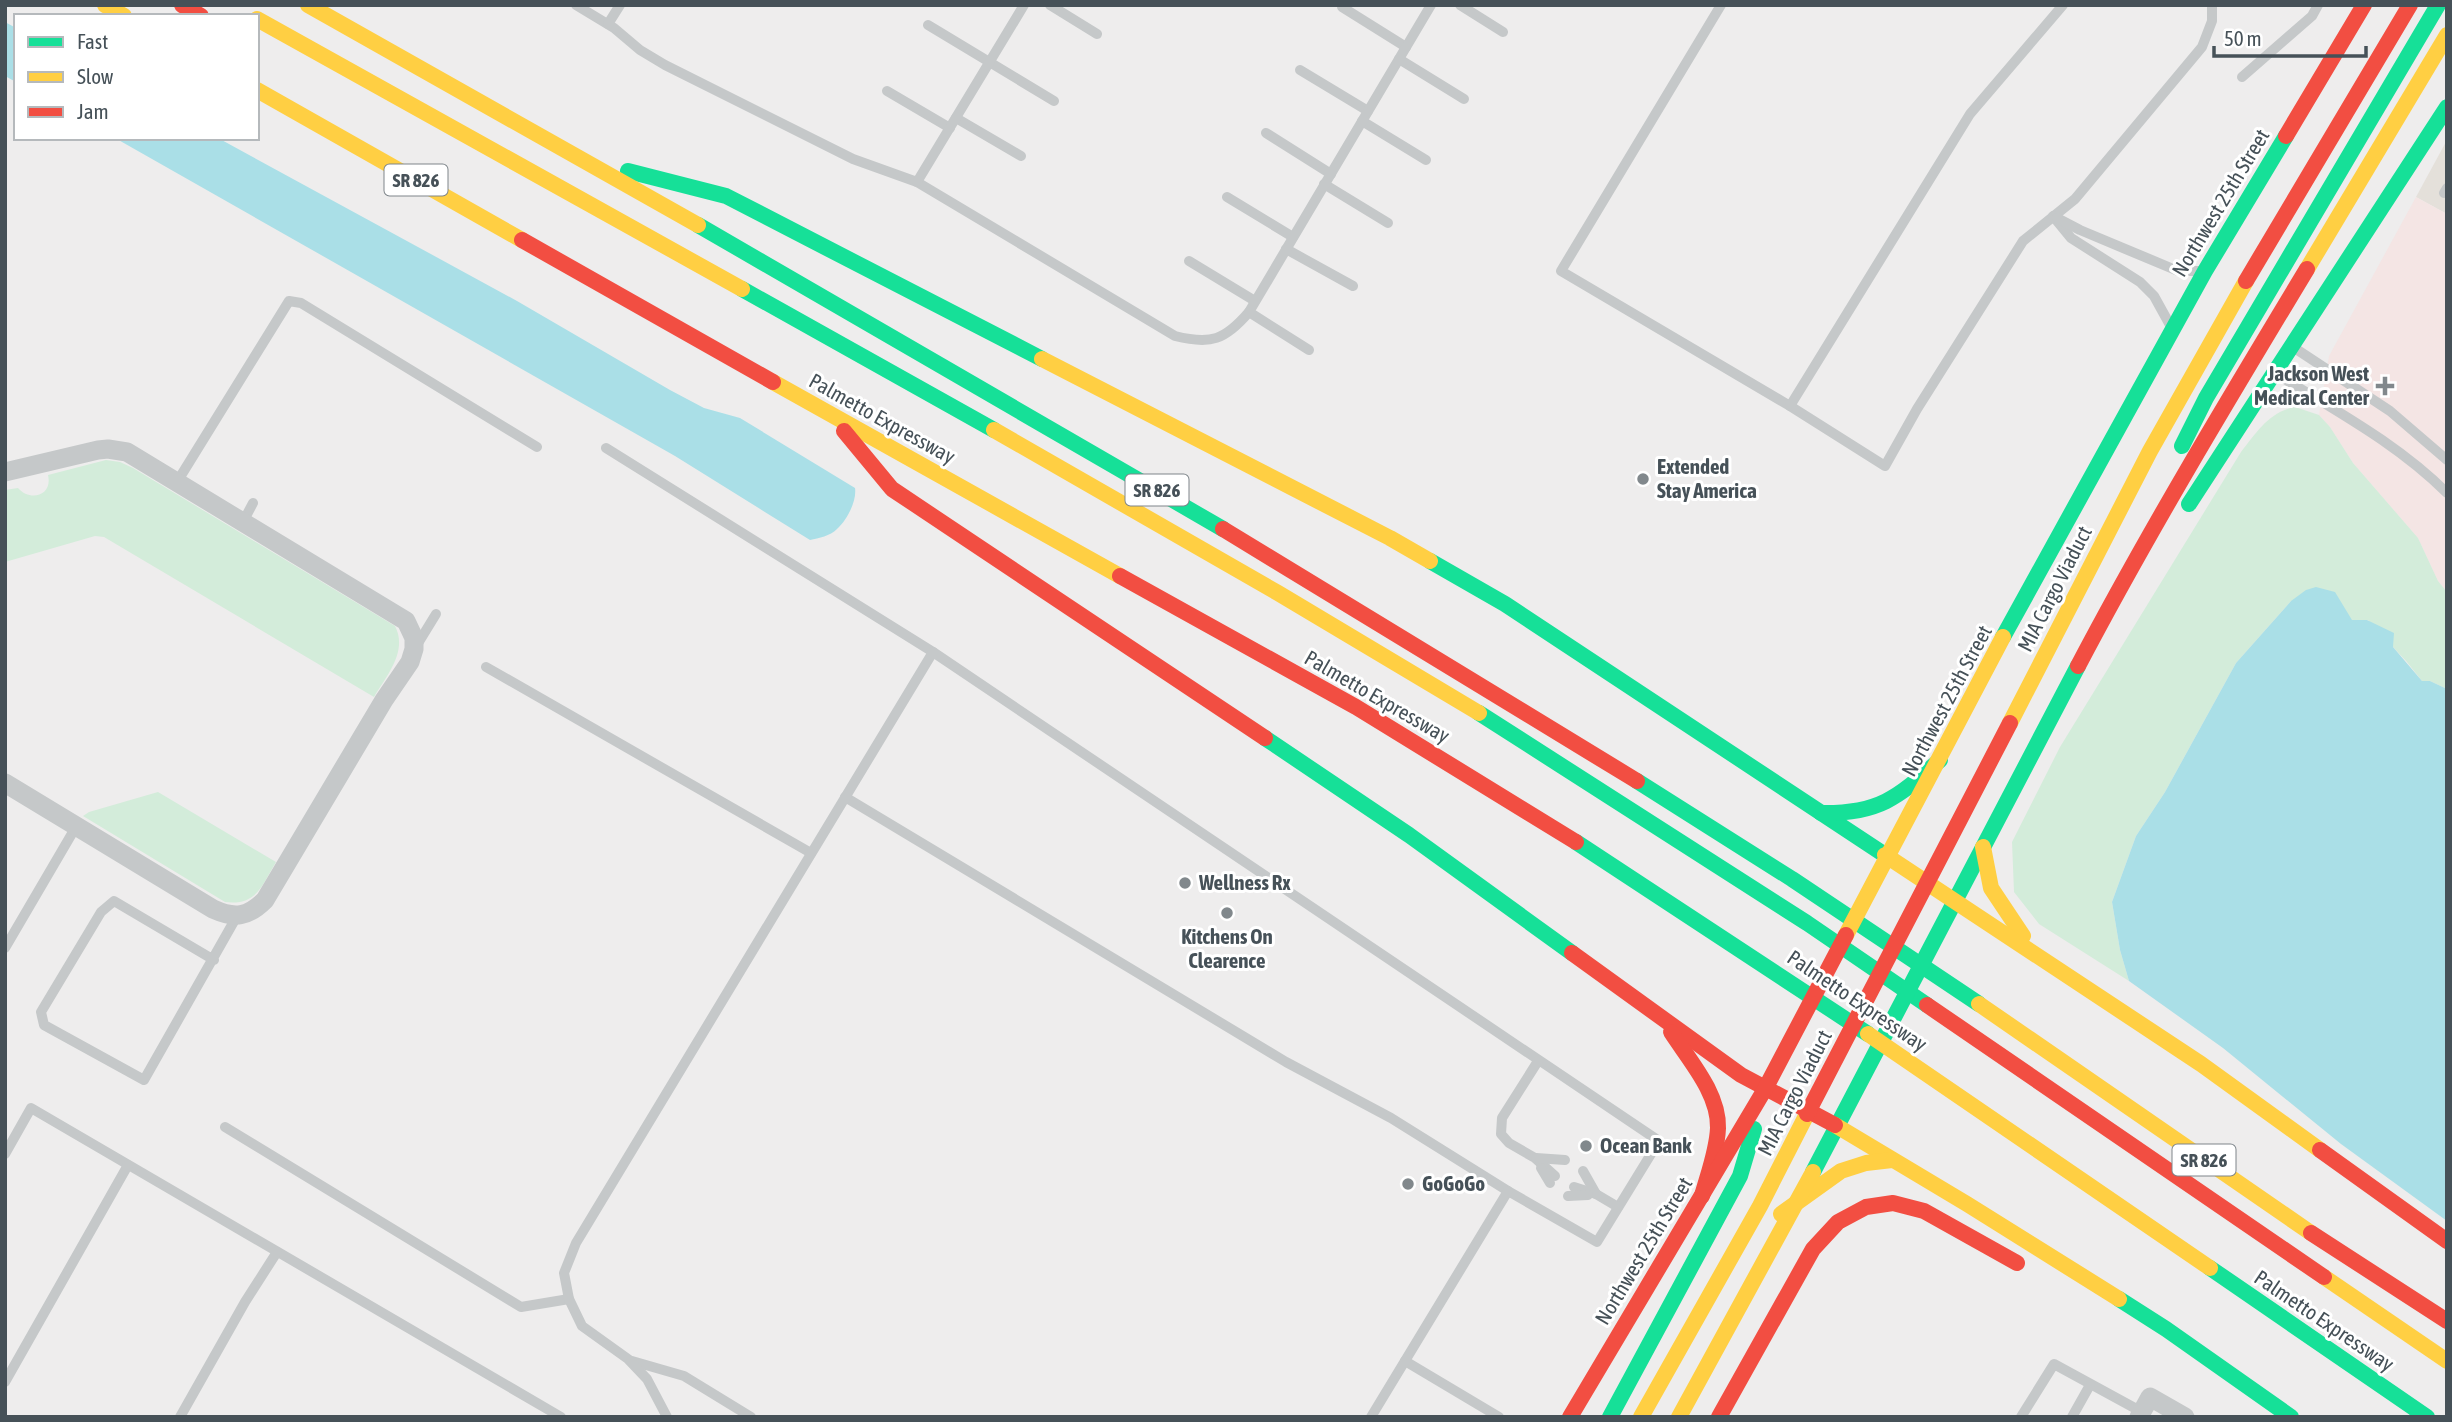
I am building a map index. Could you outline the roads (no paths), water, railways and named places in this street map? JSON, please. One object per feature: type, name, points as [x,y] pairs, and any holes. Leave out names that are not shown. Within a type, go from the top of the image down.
[{"type":"main road","points":[[105,5],[121,14]]},
{"type":"main road","points":[[182,5],[198,14]]},
{"type":"main road","name":"SR 826","points":[[308,5],[889,333],[1418,643],[1823,900],[1965,994],[2261,1200],[2447,1321]]},
{"type":"main road","name":"Northwest 25th Street","points":[[1570,1417],[1765,1089],[2045,558],[2172,328],[2364,5]]},
{"type":"main road","name":"MIA Cargo Viaduct","points":[[1642,1417],[1760,1206],[2150,451],[2242,287],[2410,5]]},
{"type":"main road","points":[[2132,594],[2142,545],[2156,505],[2198,414],[2437,9]]},
{"type":"main road","points":[[259,20],[906,380],[1278,593],[1500,726],[1807,923],[2447,1361]]},
{"type":"main road","points":[[1679,1417],[2105,614],[2216,421],[2447,36]]},
{"type":"main road","name":"Palmetto Expressway","points":[[259,91],[1356,707],[1577,842],[1912,1063],[2427,1417]]},
{"type":"main road","points":[[2177,522],[2447,107]]},
{"type":"main road","points":[[587,161],[726,196],[1377,531],[1505,604],[2036,953],[2254,1100],[2447,1241]]},
{"type":"main road","points":[[830,414],[892,489],[1409,835],[1765,1089],[1831,1123],[1967,1203],[2165,1329],[2291,1416]]},
{"type":"main road","points":[[1666,1417],[1784,1218],[1831,1123],[1952,898],[2164,543]]},
{"type":"main road","points":[[1821,813],[1863,812],[1885,804],[1898,797],[1940,760]]},
{"type":"main road","points":[[1983,847],[1991,888],[2036,953]]},
{"type":"main road","points":[[1820,957],[1910,1020]]},
{"type":"main road","points":[[1662,1017],[1711,1097],[1718,1121],[1717,1138],[1702,1196]]},
{"type":"main road","points":[[1610,1417],[1740,1176],[1765,1089]]},
{"type":"main road","points":[[1784,1218],[1841,1171],[1866,1163],[1892,1160]]},
{"type":"main road","points":[[1719,1417],[1813,1249],[1838,1222],[1866,1207],[1893,1203],[1924,1211],[2033,1272]]},
{"type":"main road","points":[[2185,1362],[2291,1416]]},
{"type":"street","points":[[5,472],[108,449],[127,452],[406,621],[411,628],[414,649],[410,662],[384,700],[265,900],[248,914],[227,915],[213,909],[5,783]]},
{"type":"street","points":[[2144,1409],[2185,1417]]},
{"type":"lane","points":[[576,5],[608,24],[640,50],[665,65],[853,159],[916,183],[1175,336],[1195,341],[1216,339],[1234,330],[1249,312],[1431,5]]},
{"type":"lane","points":[[608,24],[620,5]]},
{"type":"lane","points":[[916,183],[1024,5]]},
{"type":"lane","points":[[1050,5],[1097,34]]},
{"type":"lane","points":[[1460,5],[1503,32]]},
{"type":"lane","points":[[1721,5],[1561,271],[1790,406],[1885,466],[1917,409],[2023,242],[2075,199],[2202,47],[2212,21],[2212,5]]},
{"type":"lane","points":[[1790,406],[1970,114],[2063,5]]},
{"type":"lane","points":[[2242,77],[2312,16],[2318,5]]},
{"type":"lane","points":[[1342,7],[1406,47]]},
{"type":"lane","points":[[928,25],[1054,101]]},
{"type":"lane","points":[[1399,59],[1464,99]]},
{"type":"lane","points":[[1300,70],[1368,111]]},
{"type":"lane","points":[[887,91],[950,128]]},
{"type":"lane","points":[[956,118],[1021,156]]},
{"type":"lane","points":[[1362,121],[1426,160]]},
{"type":"lane","points":[[1266,133],[1331,174]]},
{"type":"lane","points":[[1324,184],[1388,223]]},
{"type":"lane","points":[[1227,197],[1293,237]]},
{"type":"lane","points":[[2053,216],[2178,271],[2205,271]]},
{"type":"lane","points":[[2053,216],[2071,238],[2140,282],[2154,296],[2172,328]]},
{"type":"lane","points":[[1286,249],[1353,286]]},
{"type":"lane","points":[[1189,261],[1255,302]]},
{"type":"lane","points":[[177,482],[289,301],[301,303],[537,447]]},
{"type":"lane","points":[[1249,312],[1309,350]]},
{"type":"lane","points":[[2291,346],[2390,411],[2447,460]]},
{"type":"lane","points":[[2274,373],[2389,444],[2447,493]]},
{"type":"lane","points":[[607,448],[933,652],[1659,1141],[1597,1242],[1508,1191],[1391,1118],[1286,1062],[845,797]]},
{"type":"lane","points":[[243,522],[253,503]]},
{"type":"lane","points":[[414,649],[436,614]]},
{"type":"lane","points":[[667,1417],[647,1379],[628,1359],[583,1326],[569,1299],[564,1273],[576,1243],[933,652]]},
{"type":"lane","points":[[486,667],[811,853]]},
{"type":"lane","points":[[5,948],[9,937],[77,825]]},
{"type":"lane","points":[[214,960],[114,901],[101,912],[41,1012],[44,1026],[144,1080],[214,960],[237,916]]},
{"type":"lane","points":[[1535,1158],[1557,1172],[1509,1143],[1501,1134],[1502,1118],[1538,1060]]},
{"type":"lane","points":[[5,1154],[32,1108],[561,1417]]},
{"type":"lane","points":[[225,1127],[521,1307],[569,1299]]},
{"type":"lane","points":[[5,1382],[128,1165]]},
{"type":"lane","points":[[1596,1194],[1576,1183],[1618,1207]]},
{"type":"lane","points":[[1376,1415],[1405,1361],[1508,1191]]},
{"type":"lane","points":[[180,1417],[277,1252]]},
{"type":"lane","points":[[628,1359],[684,1376],[751,1417]]},
{"type":"lane","points":[[1405,1361],[1499,1417]]},
{"type":"lane","points":[[2021,1417],[2054,1364],[2090,1385],[2144,1409]]},
{"type":"lane","points":[[2072,1417],[2090,1385]]},
{"type":"water","points":[[5,22],[14,27],[14,81],[5,76]]},
{"type":"water","points":[[119,140],[222,140],[517,301],[670,390],[704,408],[740,418],[855,488],[854,499],[844,521],[834,531],[810,540],[675,456]]},
{"type":"water","points":[[2316,587],[2335,592],[2352,620],[2367,620],[2394,633],[2393,647],[2422,681],[2430,681],[2447,689],[2447,1221],[2341,1144],[2223,1048],[2129,981],[2120,950],[2112,902],[2136,836],[2165,792],[2236,663],[2291,601],[2306,590]]},
{"type":"place","name":"Jackson West Medical Center","points":[[2385,386]]},
{"type":"place","name":"Extended Stay America","points":[[1643,479]]},
{"type":"place","name":"Wellness Rx","points":[[1185,883]]},
{"type":"place","name":"Kitchens On Clearence","points":[[1227,913]]},
{"type":"place","name":"Ocean Bank","points":[[1586,1146]]},
{"type":"place","name":"GoGoGo","points":[[1408,1184]]}]
